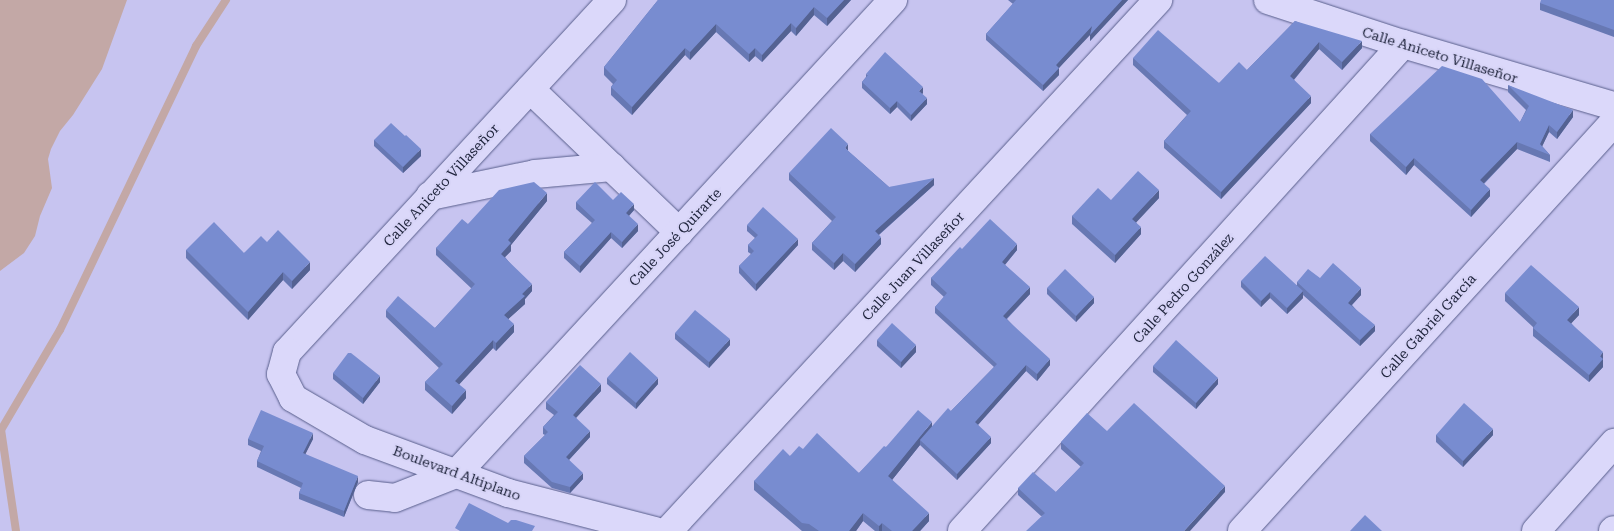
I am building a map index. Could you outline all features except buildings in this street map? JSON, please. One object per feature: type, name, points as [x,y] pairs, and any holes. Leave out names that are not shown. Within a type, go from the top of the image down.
[{"type":"street","name":"Calle Aniceto Villaseñor","points":[[281,374],[287,352],[612,0]]},
{"type":"street","name":"Calle José Quirarte","points":[[456,474],[892,0]]},
{"type":"street","name":"Calle Juan Villaseñor","points":[[668,531],[1158,0]]},
{"type":"street","name":"Calle Aniceto Villaseñor","points":[[1268,0],[1403,44],[1614,106]]},
{"type":"street","name":"Calle Pedro González","points":[[962,531],[1403,44]]},
{"type":"street","points":[[530,89],[679,232]]},
{"type":"street","name":"Calle Gabriel García","points":[[1242,531],[1614,122]]},
{"type":"street","points":[[430,196],[535,174],[612,167]]},
{"type":"street","name":"Boulevard Altiplano","points":[[281,374],[293,398],[365,440],[508,493],[655,531]]},
{"type":"street","points":[[1536,531],[1614,443]]},
{"type":"street","points":[[368,495],[395,498],[412,493],[456,474]]},
{"type":"shaded area","points":[[0,0],[127,0],[102,69],[73,115],[60,131],[51,149],[48,159],[52,188],[40,216],[35,236],[24,253],[0,271]]},
{"type":"waterway","points":[[16,531],[1,430],[60,330],[196,46],[226,0]]}]
